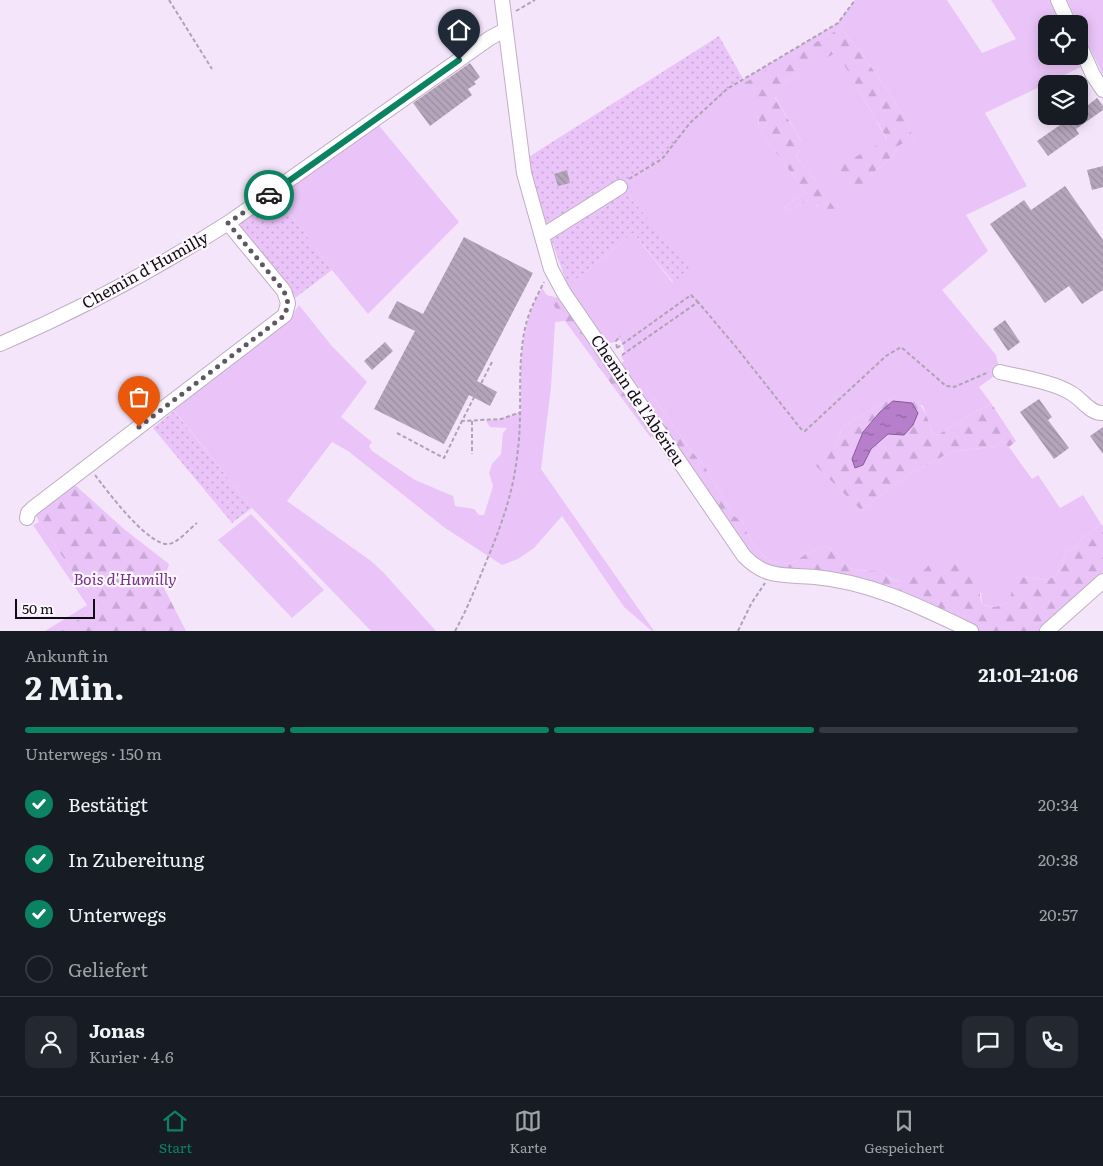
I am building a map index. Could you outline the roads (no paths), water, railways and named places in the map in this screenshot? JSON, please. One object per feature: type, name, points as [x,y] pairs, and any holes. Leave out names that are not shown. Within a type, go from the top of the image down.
[{"type":"street","name":"Chemin de l'Abérieu","points":[[502,0],[524,173],[551,269],[564,293],[744,556],[759,569],[770,574],[813,577],[858,584],[898,598],[971,631]]},
{"type":"street","points":[[1058,0],[1065,15]]},
{"type":"street","name":"Chemin d'Humilly","points":[[0,344],[87,304],[202,240],[490,38],[505,30]]},
{"type":"street","points":[[1088,64],[1103,90]]},
{"type":"street","points":[[542,236],[620,187]]},
{"type":"street","points":[[27,518],[28,513],[33,508],[87,465],[285,315],[288,303],[284,291],[228,223]]},
{"type":"street","points":[[1000,372],[1062,388],[1076,396],[1096,412],[1103,413]]},
{"type":"street","points":[[1046,631],[1103,581]]},
{"type":"water","points":[[893,401],[912,403],[918,413],[913,425],[904,435],[888,434],[871,449],[863,465],[855,468],[852,459],[863,432],[880,412]]},
{"type":"park label","name":"Bois d'Humilly","points":[[125,579]]}]
